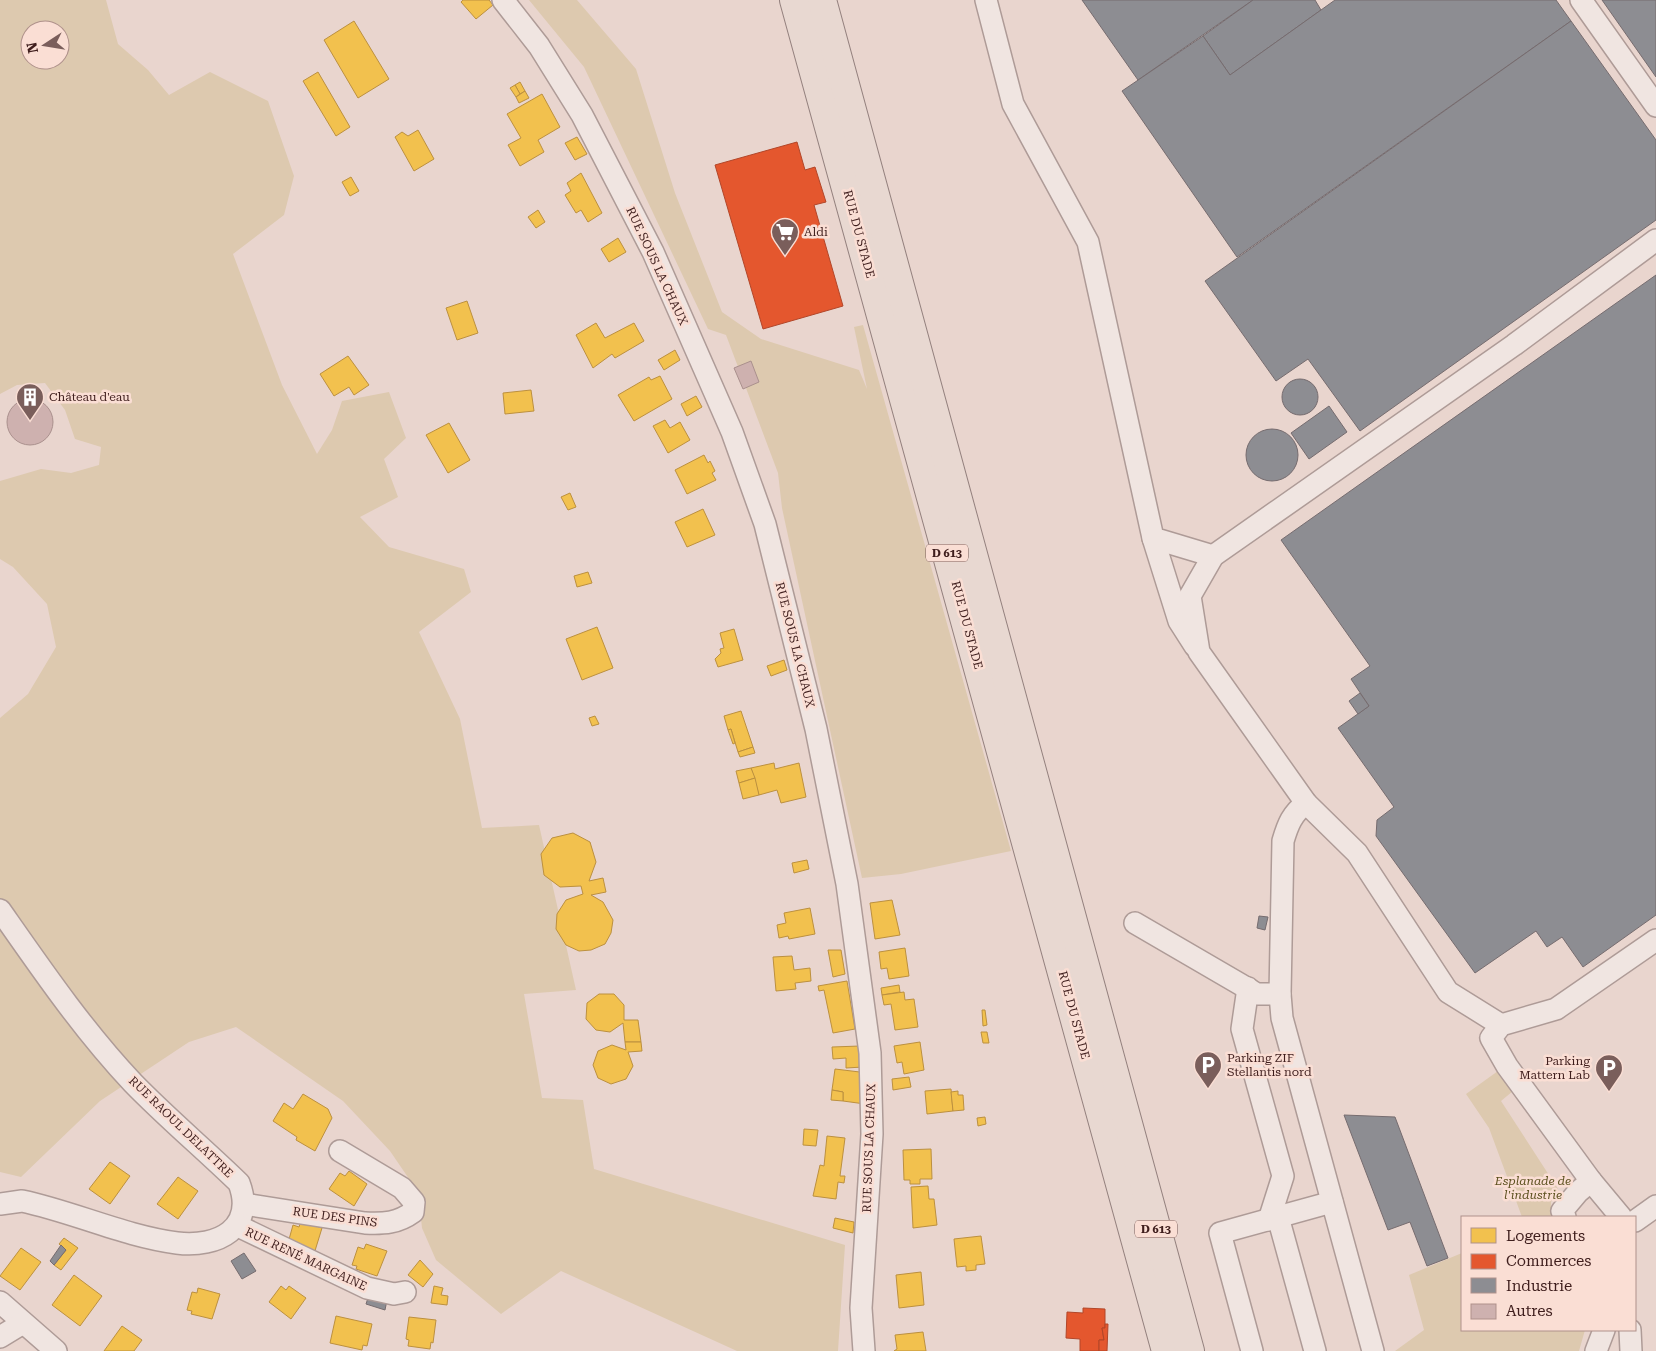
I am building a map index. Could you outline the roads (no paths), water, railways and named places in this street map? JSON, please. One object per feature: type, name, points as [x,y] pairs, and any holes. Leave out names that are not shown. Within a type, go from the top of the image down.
[{"type":"main road","name":"RUE DU STADE","points":[[794,0],[1110,1106]]},
{"type":"main road","name":"RUE DU STADE","points":[[822,0],[1110,1106]]},
{"type":"main road","name":"D 613","points":[[1110,1106],[1166,1351]]},
{"type":"main road","name":"D 613","points":[[1110,1106],[1190,1351]]},
{"type":"main road","points":[[1158,1322],[1161,1351]]},
{"type":"street","name":"RUE SOUS LA CHAUX","points":[[503,0],[539,46],[582,115],[653,252],[732,432],[765,524],[818,738],[847,884],[870,1053],[872,1134],[861,1308],[864,1351]]},
{"type":"street","points":[[986,0],[1013,104],[1088,242],[1154,538],[1179,621],[1306,803],[1357,853],[1448,992],[1501,1025]]},
{"type":"street","points":[[1581,0],[1656,106]]},
{"type":"street","points":[[1199,652],[1190,596],[1213,556],[1514,345],[1656,240]]},
{"type":"street","points":[[1154,538],[1213,556]]},
{"type":"street","points":[[1306,803],[1294,813],[1288,822],[1283,841],[1280,994],[1282,1018],[1373,1351]]},
{"type":"street","name":"RUE RAOUL DELATTRE","points":[[0,910],[70,1010],[134,1083],[239,1183],[245,1198],[244,1204]]},
{"type":"street","points":[[1135,923],[1257,994],[1280,994]]},
{"type":"street","points":[[1620,1216],[1591,1181],[1507,1066],[1491,1038],[1501,1025],[1556,1009],[1656,940]]},
{"type":"street","points":[[1248,988],[1242,1029],[1283,1176],[1274,1218],[1315,1351]]},
{"type":"street","name":"RUE DES PINS","points":[[244,1204],[366,1223],[403,1220],[413,1212],[414,1202],[402,1188],[340,1151]]},
{"type":"street","points":[[1564,1216],[1562,1211],[1578,1192],[1591,1181]]},
{"type":"street","points":[[0,1204],[22,1201],[179,1243],[212,1240],[238,1226],[243,1214],[244,1204]]},
{"type":"street","points":[[1252,1351],[1220,1233],[1332,1202]]},
{"type":"street","points":[[1636,1220],[1656,1206]]},
{"type":"street","name":"RUE RENÉ MARGAINE","points":[[238,1226],[367,1288],[394,1294],[405,1292]]},
{"type":"street","points":[[0,1302],[56,1351]]},
{"type":"street","points":[[0,1337],[23,1323]]},
{"type":"street","points":[[1596,1351],[1604,1331]]},
{"type":"place","name":"Aldi","points":[[785,256]]},
{"type":"place","name":"Château d'eau","points":[[30,421]]},
{"type":"place","name":"Parking ZIF Stellantis nord","points":[[1208,1089]]},
{"type":"place","name":"Parking Mattern Lab","points":[[1609,1092]]},
{"type":"park label","name":"Esplanade de l'industrie","points":[[1533,1188]]}]
